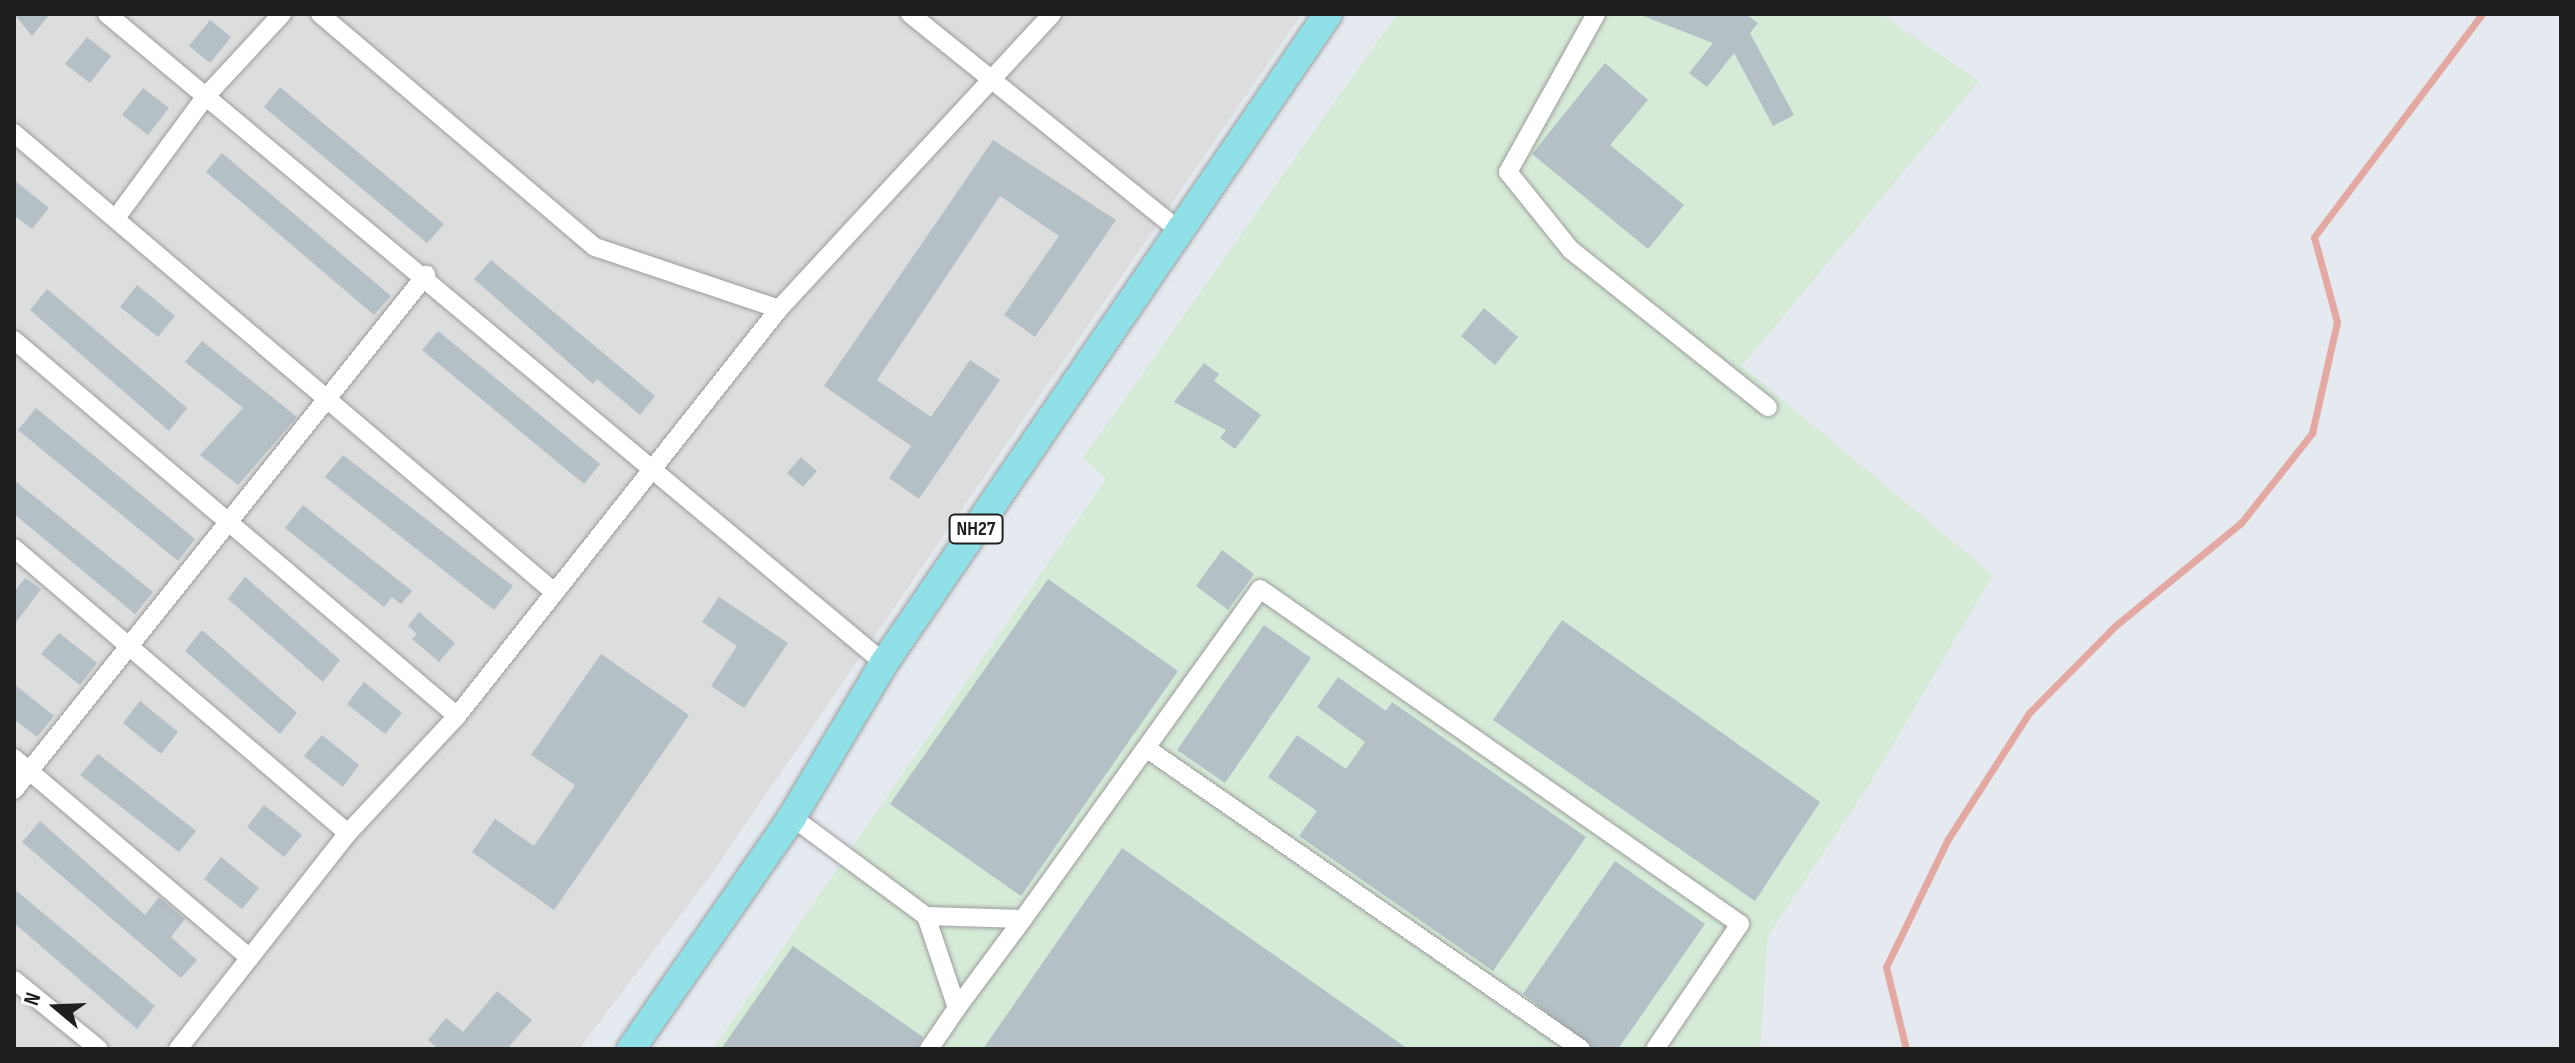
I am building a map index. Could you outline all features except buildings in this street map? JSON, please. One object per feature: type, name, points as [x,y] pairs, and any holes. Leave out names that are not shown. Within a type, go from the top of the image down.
[{"type":"highway","name":"NH27","points":[[631,1049],[792,817],[884,663],[1328,14]]},
{"type":"street","points":[[107,14],[426,275],[884,663]]},
{"type":"street","points":[[116,218],[206,96],[282,14]]},
{"type":"street","points":[[320,14],[595,247],[779,309]]},
{"type":"street","points":[[910,14],[1180,231]]},
{"type":"street","points":[[178,1049],[348,833],[457,716],[779,309],[993,83],[1052,14]]},
{"type":"street","points":[[1596,14],[1508,172],[1571,250],[1768,407]]},
{"type":"street","points":[[14,133],[329,396],[554,592]]},
{"type":"street","points":[[14,790],[125,647],[426,275]]},
{"type":"street","points":[[14,340],[227,524],[457,716]]},
{"type":"street","points":[[14,548],[125,647],[348,833]]},
{"type":"street","points":[[929,1049],[1260,589],[1740,924],[1655,1049]]},
{"type":"street","points":[[1146,748],[1581,1049]]},
{"type":"street","points":[[14,758],[250,958]]},
{"type":"street","points":[[792,817],[926,916],[1023,919]]},
{"type":"street","points":[[926,916],[957,1008]]},
{"type":"street","points":[[14,980],[99,1049]]},
{"type":"shaded area","points":[[14,14],[1302,14],[710,876],[579,1049],[14,1049]]},
{"type":"shaded area","points":[[1397,14],[1881,14],[1979,81],[1742,366],[1993,575],[1871,782],[1768,936],[1760,1049],[713,1049],[1106,479],[1083,458]]},
{"type":"waterway","points":[[1906,1049],[1886,967],[1948,839],[2029,713],[2115,626],[2241,523],[2312,433],[2337,322],[2314,237],[2482,14]]}]
